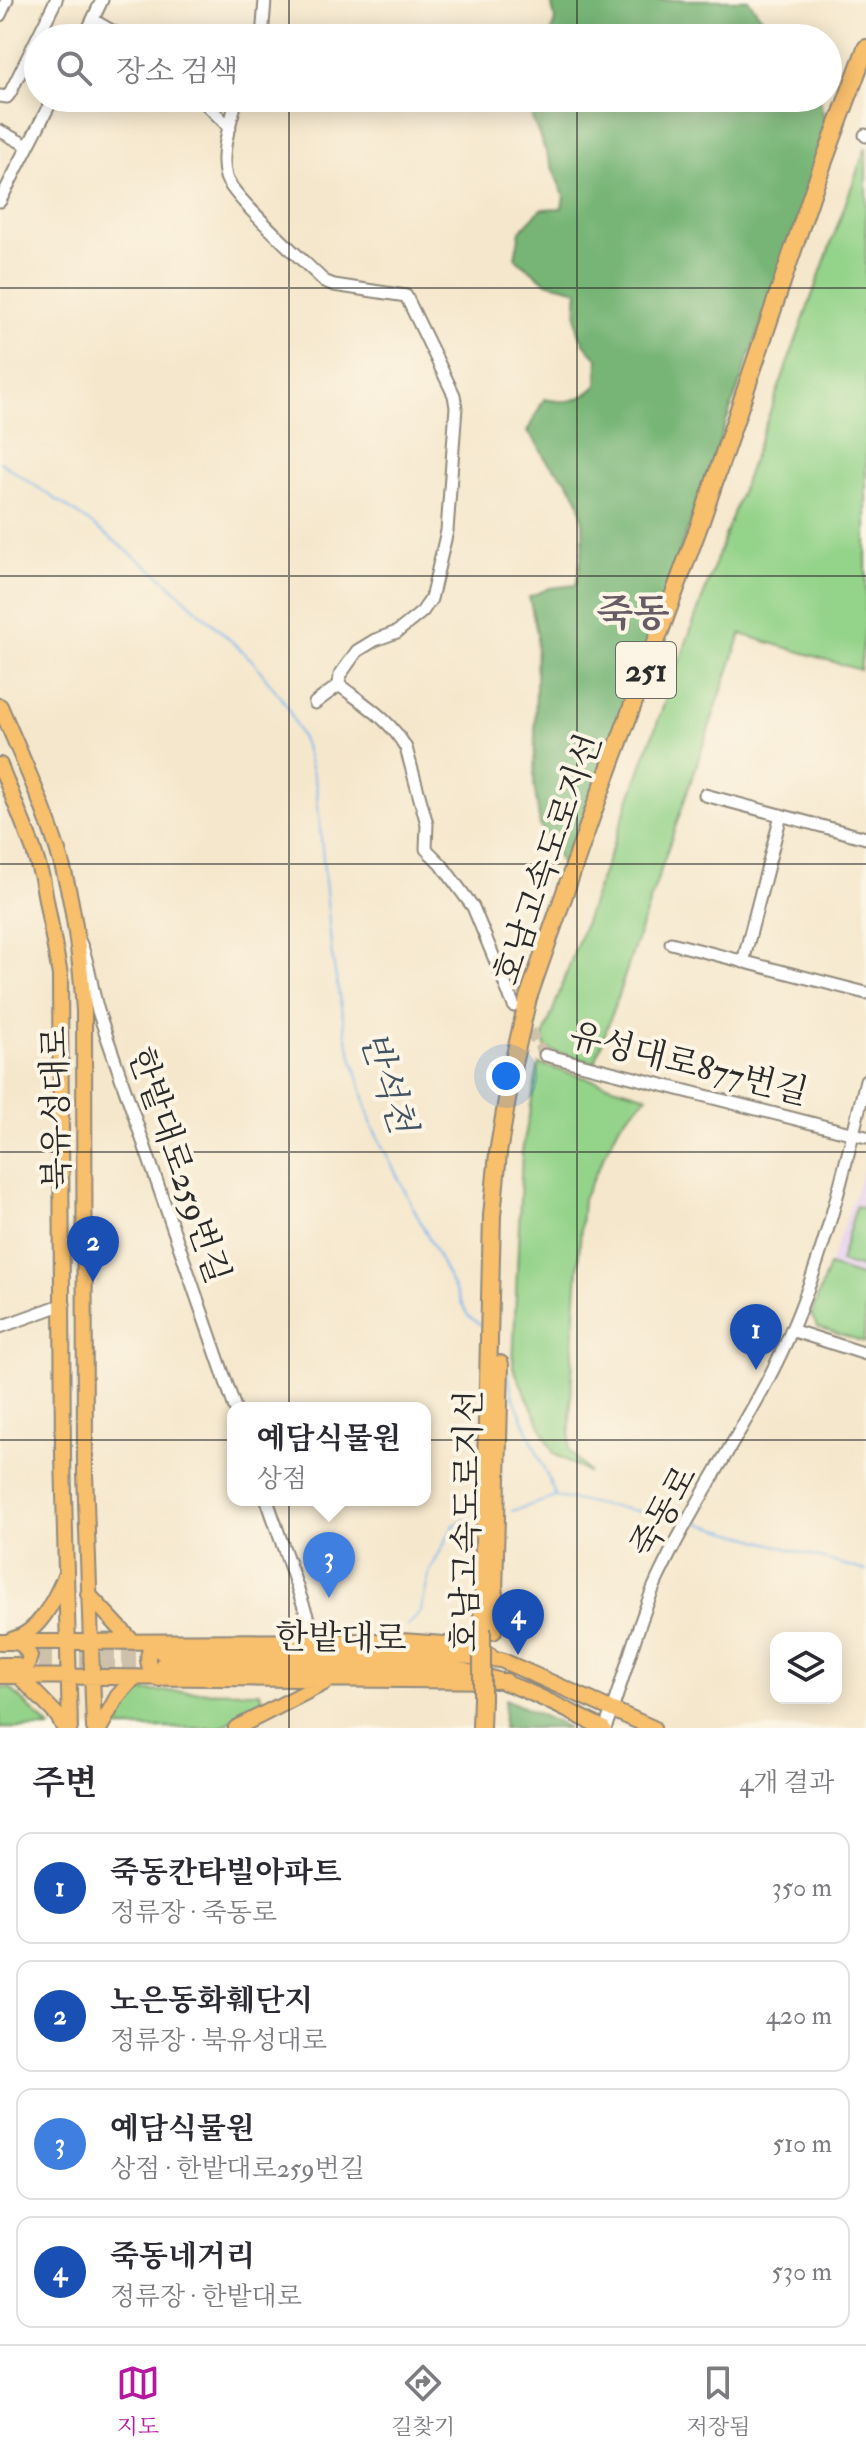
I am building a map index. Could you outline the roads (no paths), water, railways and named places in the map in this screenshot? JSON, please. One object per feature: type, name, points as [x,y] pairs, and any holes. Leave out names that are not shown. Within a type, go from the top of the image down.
[{"type":"highway","name":"호남고속도로지선","points":[[496,1310],[492,1216],[498,1153],[528,998],[702,518],[814,188],[866,48]]},
{"type":"highway","name":"호남고속도로지선","points":[[491,1728],[487,1700],[496,1310],[507,1154],[522,1066],[538,998],[711,521],[824,192],[866,80]]},
{"type":"highway","name":"호남고속도로지선","points":[[481,1728],[487,1700]]},
{"type":"main road","name":"북유성대로","points":[[0,706],[36,793],[67,881],[78,938],[84,1011],[85,1473],[94,1728]]},
{"type":"main road","name":"북유성대로","points":[[0,765],[42,878],[60,975],[63,1455],[70,1676],[67,1728]]},
{"type":"main road","points":[[0,1665],[52,1605],[66,1572]]},
{"type":"main road","points":[[88,1594],[133,1642],[159,1660],[329,1680],[506,1681]]},
{"type":"main road","points":[[11,1652],[69,1642],[133,1642]]},
{"type":"main road","points":[[100,1728],[117,1697],[133,1679],[159,1660],[312,1642],[450,1643],[472,1646],[501,1660]]},
{"type":"main road","points":[[0,1676],[11,1652]]},
{"type":"main road","points":[[11,1652],[70,1676],[133,1679]]},
{"type":"main road","points":[[11,1652],[67,1728]]},
{"type":"main road","name":"한밭대로","points":[[159,1660],[441,1654],[501,1660],[653,1728]]},
{"type":"main road","name":"한밭대로","points":[[159,1660],[469,1671],[506,1681],[604,1728]]},
{"type":"main road","points":[[236,1728],[329,1680]]},
{"type":"street","points":[[0,15],[7,0]]},
{"type":"street","points":[[44,24],[56,0]]},
{"type":"street","points":[[91,24],[102,0]]},
{"type":"street","points":[[263,24],[265,0]]},
{"type":"street","points":[[93,20],[100,24]]},
{"type":"street","points":[[0,96],[7,97],[24,65]]},
{"type":"street","points":[[0,201],[46,112]]},
{"type":"street","points":[[214,112],[230,128]]},
{"type":"street","points":[[234,112],[224,164],[230,187],[324,281],[406,296],[454,395],[456,407],[447,531],[431,599],[409,624],[357,651],[340,675],[339,685],[315,703]]},
{"type":"street","points":[[0,131],[28,146]]},
{"type":"street","points":[[339,685],[394,728],[406,748],[427,824],[426,849],[470,902],[514,1006]]},
{"type":"street","points":[[705,795],[866,838]]},
{"type":"street","points":[[743,962],[781,815]]},
{"type":"street","name":"한밭대로259번길","points":[[78,938],[88,959],[93,996],[111,1050],[233,1402]]},
{"type":"street","points":[[671,943],[866,993]]},
{"type":"street","name":"유성대로877번길","points":[[545,1055],[866,1137]]},
{"type":"street","name":"죽동로","points":[[604,1728],[639,1623],[658,1578],[791,1330],[824,1242],[866,1080]]},
{"type":"street","points":[[0,1327],[64,1304]]},
{"type":"street","points":[[791,1330],[866,1354]]},
{"type":"street","points":[[269,1506],[313,1633],[312,1642]]},
{"type":"waterway","name":"반석천","points":[[0,462],[85,519],[158,574],[252,660],[286,704],[304,743],[316,785],[332,955],[346,1035],[372,1126],[468,1316],[481,1325]]},
{"type":"waterway","name":"반석천","points":[[508,1372],[512,1394],[556,1497],[685,1519]]},
{"type":"waterway","points":[[512,1511],[556,1497]]},
{"type":"waterway","points":[[408,1626],[421,1611],[430,1571],[454,1525],[465,1520]]},
{"type":"waterway","name":"반석천","points":[[691,1521],[866,1571]]},
{"type":"tunnel","points":[[521,1017],[545,1055]]},
{"type":"tunnel","points":[[17,1651],[161,1652]]},
{"type":"tunnel","points":[[17,1665],[160,1665]]},
{"type":"place","name":"노은동화훼단지","points":[[93,1282]]},
{"type":"place","name":"죽동칸타빌아파트","points":[[756,1370]]},
{"type":"place","name":"예담식물원","points":[[329,1598]]},
{"type":"place","name":"죽동네거리","points":[[518,1655]]},
{"type":"district","name":"죽동","points":[[633,613]]}]
